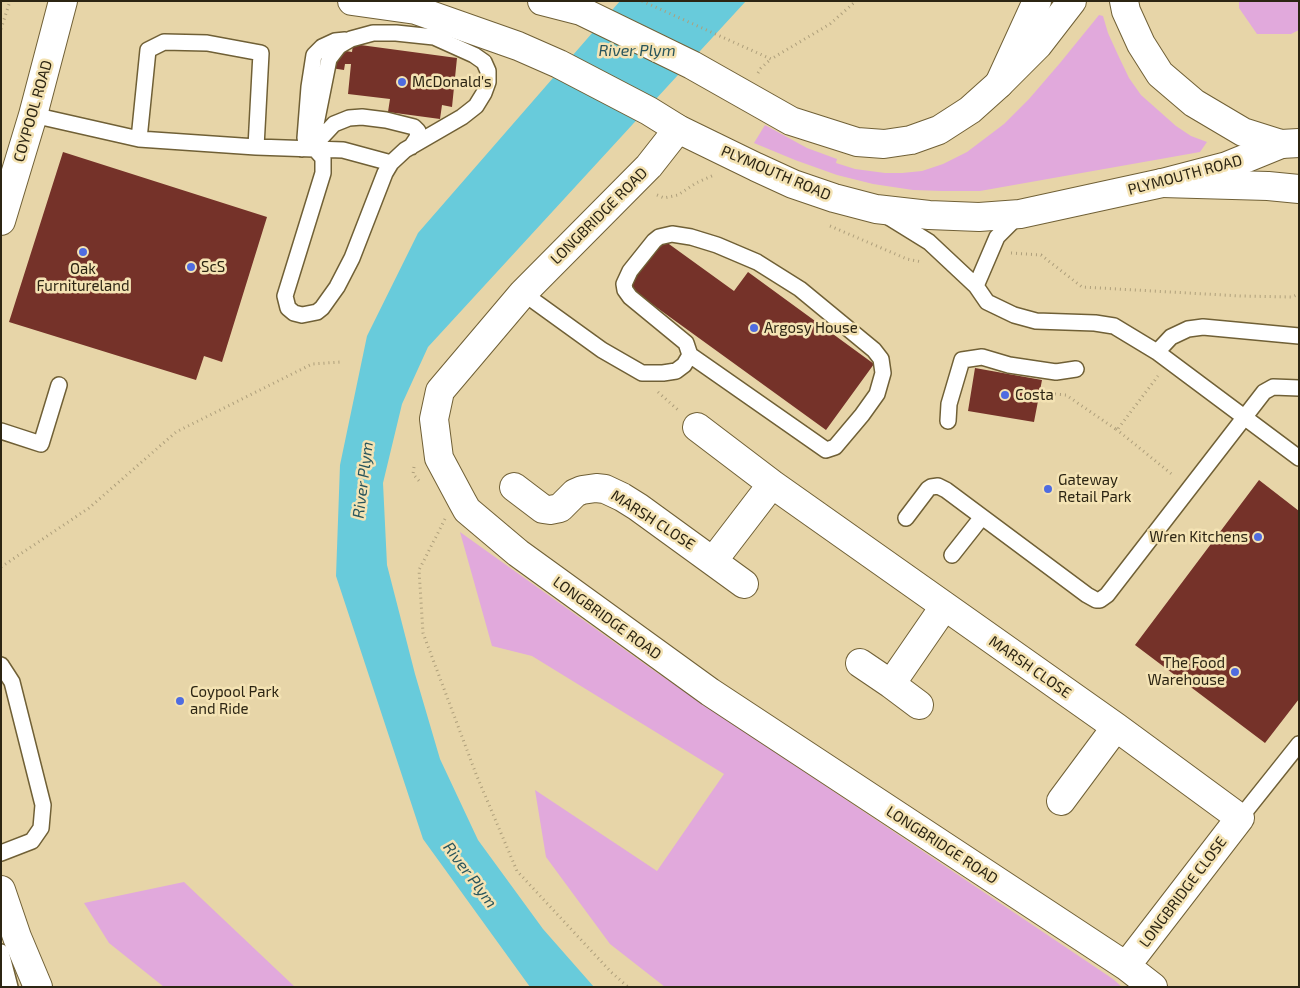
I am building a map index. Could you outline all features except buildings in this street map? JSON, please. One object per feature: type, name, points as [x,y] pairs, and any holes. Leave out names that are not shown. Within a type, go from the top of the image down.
[{"type":"main road","name":"COYPOOL ROAD","points":[[1,221],[33,115],[63,1]]},
{"type":"main road","name":"PLYMOUTH ROAD","points":[[352,1],[416,10],[518,46],[559,64],[649,111],[678,129],[793,184],[834,198],[876,208],[929,215],[979,217],[1020,214],[1162,183],[1227,166],[1290,144]]},
{"type":"main road","points":[[542,1],[581,11],[692,65],[792,121],[857,142],[884,144],[911,140],[939,130],[970,110],[1038,45],[1072,1]]},
{"type":"main road","points":[[999,84],[1037,1]]},
{"type":"main road","points":[[1124,1],[1126,11],[1141,44],[1160,74],[1194,103],[1243,132],[1290,144]]},
{"type":"main road","name":"LONGBRIDGE ROAD","points":[[678,129],[649,166],[523,293],[440,392],[434,419],[439,458],[462,501],[467,510],[518,553],[710,692],[1126,966],[1153,987]]},
{"type":"main road","points":[[1162,183],[1268,186],[1299,189]]},
{"type":"main road","name":"MARSH CLOSE","points":[[697,427],[772,484],[1240,818]]},
{"type":"main road","points":[[714,561],[772,484]]},
{"type":"main road","name":"MARSH CLOSE","points":[[514,488],[543,509],[550,510],[560,508],[575,493],[582,490],[605,489],[638,507],[744,584]]},
{"type":"main road","points":[[891,684],[944,607]]},
{"type":"main road","points":[[860,662],[919,705]]},
{"type":"main road","points":[[1061,801],[1116,728]]},
{"type":"main road","name":"LONGBRIDGE CLOSE","points":[[1126,966],[1240,818]]},
{"type":"main road","points":[[1,890],[17,937],[38,987]]},
{"type":"lane","points":[[396,32],[434,37],[458,46],[474,55],[484,62],[488,70],[488,82],[476,106],[462,117],[411,147],[392,163],[385,172],[352,258],[337,286],[322,308],[316,312],[302,315],[294,313],[288,308],[285,296],[323,173],[323,158],[308,149],[316,124],[329,59],[339,46],[351,40],[373,33],[396,32]]},
{"type":"lane","points":[[139,139],[148,50],[164,42],[207,43],[261,53],[256,147]]},
{"type":"lane","points":[[33,115],[139,139],[256,147],[343,150],[392,163]]},
{"type":"lane","points":[[308,149],[334,124],[349,118],[362,117],[414,126],[418,131],[417,138],[411,147]]},
{"type":"lane","points":[[876,208],[929,242],[976,286],[987,302],[1014,315],[1036,321],[1095,323],[1114,326],[1157,352],[1299,458]]},
{"type":"lane","points":[[976,286],[997,237],[1020,214]]},
{"type":"lane","points":[[523,293],[594,344],[630,367],[642,373],[676,371],[684,365],[690,355],[686,343],[630,297],[625,290],[625,280],[654,241],[663,235],[679,234],[717,245],[757,262],[792,284],[874,350],[881,359],[883,373],[877,394],[862,415],[835,447],[826,450],[690,355]]},
{"type":"lane","points":[[1157,352],[1171,337],[1188,329],[1203,327],[1299,336]]},
{"type":"lane","points":[[948,420],[949,404],[962,360],[982,357],[1010,365],[1056,372],[1076,369]]},
{"type":"lane","points":[[1,431],[41,444],[59,385]]},
{"type":"lane","points":[[906,518],[928,489],[934,486],[946,490],[1086,595],[1100,600],[1107,595],[1264,392],[1273,387],[1299,388]]},
{"type":"lane","points":[[952,555],[982,517]]},
{"type":"lane","points":[[1,665],[12,682],[43,805],[41,828],[32,841],[1,853]]},
{"type":"lane","points":[[1240,818],[1299,744]]},
{"type":"lane","points":[[1,952],[10,987]]},
{"type":"path","points":[[1,29],[10,1]]},
{"type":"path","points":[[642,1],[771,59],[830,24],[856,1]]},
{"type":"path","points":[[633,182],[664,198],[678,195],[696,183],[722,171]]},
{"type":"path","points":[[1,567],[90,508],[176,432],[312,364],[341,362]]},
{"type":"path","points":[[1115,429],[1169,362]]},
{"type":"path","points":[[630,367],[697,427]]},
{"type":"path","points":[[1045,393],[1066,395],[1115,429],[1174,476]]},
{"type":"path","points":[[462,501],[442,522],[419,570],[424,633],[476,774],[517,871],[611,972],[628,987]]},
{"type":"shaded area","points":[[1239,1],[1299,1],[1299,30],[1291,34],[1257,34],[1239,8]]},
{"type":"shaded area","points":[[1099,15],[1103,16],[1108,33],[1129,78],[1141,95],[1176,126],[1191,136],[1207,142],[1200,152],[980,191],[942,191],[913,190],[873,184],[837,175],[754,143],[765,125],[807,148],[837,159],[836,163],[855,169],[902,173],[922,171],[943,164],[967,152],[1004,124],[1029,99]]},
{"type":"shaded area","points":[[460,532],[656,672],[1113,979],[1122,987],[665,987],[610,944],[546,857],[535,790],[657,871],[724,774],[532,656],[492,646]]},
{"type":"shaded area","points":[[184,882],[295,987],[164,987],[109,943],[84,903]]},
{"type":"water","name":"River Plym","points":[[620,1],[746,1],[428,347],[402,404],[383,483],[387,565],[415,674],[440,759],[478,840],[543,929],[594,987],[530,987],[423,839],[336,576],[340,465],[367,336],[418,233]]},
{"type":"place","name":"McDonald's","points":[[402,82]]},
{"type":"place","name":"Oak Furnitureland","points":[[83,252]]},
{"type":"place","name":"ScS","points":[[191,267]]},
{"type":"place","name":"Argosy House","points":[[754,328]]},
{"type":"place","name":"Costa","points":[[1005,395]]},
{"type":"place","name":"Gateway Retail Park","points":[[1048,489]]},
{"type":"place","name":"Wren Kitchens","points":[[1258,537]]},
{"type":"place","name":"The Food Warehouse","points":[[1235,672]]},
{"type":"place","name":"Coypool Park and Ride","points":[[180,701]]}]
